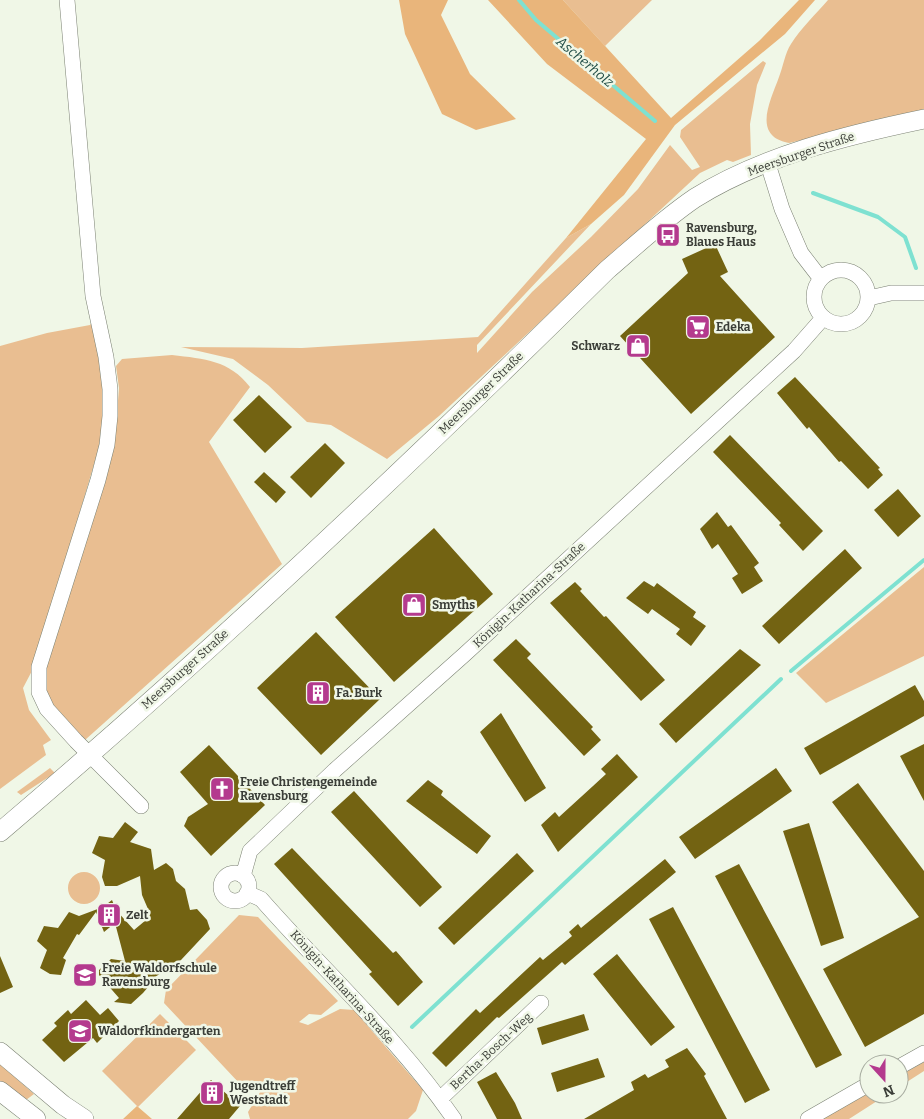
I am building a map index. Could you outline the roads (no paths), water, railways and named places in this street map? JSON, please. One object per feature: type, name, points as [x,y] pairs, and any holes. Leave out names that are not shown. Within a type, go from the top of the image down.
[{"type":"street","points":[[67,0],[93,296],[106,357],[110,389],[110,416],[107,445],[98,480],[39,667],[37,682],[38,692],[47,709],[90,756],[141,806]]},
{"type":"street","name":"Meersburger Straße","points":[[0,832],[90,756],[291,573],[606,270],[694,199],[730,179],[768,164],[843,138],[924,119]]},
{"type":"street","points":[[768,164],[782,210],[801,254],[821,278]]},
{"type":"street","points":[[836,270],[853,272],[866,284],[869,298],[866,309],[854,322],[838,325],[823,318],[817,311],[814,302],[816,286],[821,278],[836,270]]},
{"type":"street","points":[[869,298],[891,293],[924,293]]},
{"type":"street","name":"Königin-Katharina-Straße","points":[[454,1119],[436,1093],[261,899],[247,892],[248,884],[243,876],[250,851],[335,770],[465,654],[791,354],[823,318]]},
{"type":"street","points":[[243,876],[234,873],[226,876],[221,884],[221,891],[226,898],[233,901],[241,899],[247,892]]},
{"type":"street","name":"Bertha-Bosch-Weg","points":[[436,1093],[541,1004]]},
{"type":"street","points":[[0,1052],[63,1105],[84,1119]]},
{"type":"street","points":[[909,1061],[924,1053]]},
{"type":"street","points":[[808,1119],[859,1090]]},
{"type":"street","points":[[0,1091],[36,1119]]},
{"type":"waterway","name":"Ascherholz","points":[[519,0],[536,20],[655,121]]},
{"type":"waterway","name":"Ascherholz","points":[[813,193],[878,217],[905,237],[916,268]]},
{"type":"waterway","points":[[791,671],[924,560]]},
{"type":"waterway","points":[[412,1027],[781,679]]},
{"type":"place","name":"Ravensburg, Blaues Haus","points":[[668,235]]},
{"type":"place","name":"Edeka","points":[[698,327]]},
{"type":"place","name":"Schwarz","points":[[638,346]]},
{"type":"place","name":"Smyths","points":[[414,605]]},
{"type":"place","name":"Fa. Burk","points":[[318,693]]},
{"type":"place","name":"Freie Christengemeinde Ravensburg","points":[[222,789]]},
{"type":"place","name":"Zelt","points":[[109,915]]},
{"type":"place","name":"Freie Waldorfschule Ravensburg","points":[[85,975]]},
{"type":"place","name":"Waldorfkindergarten","points":[[80,1031]]},
{"type":"place","name":"Jugendtreff Weststadt","points":[[212,1093]]}]
